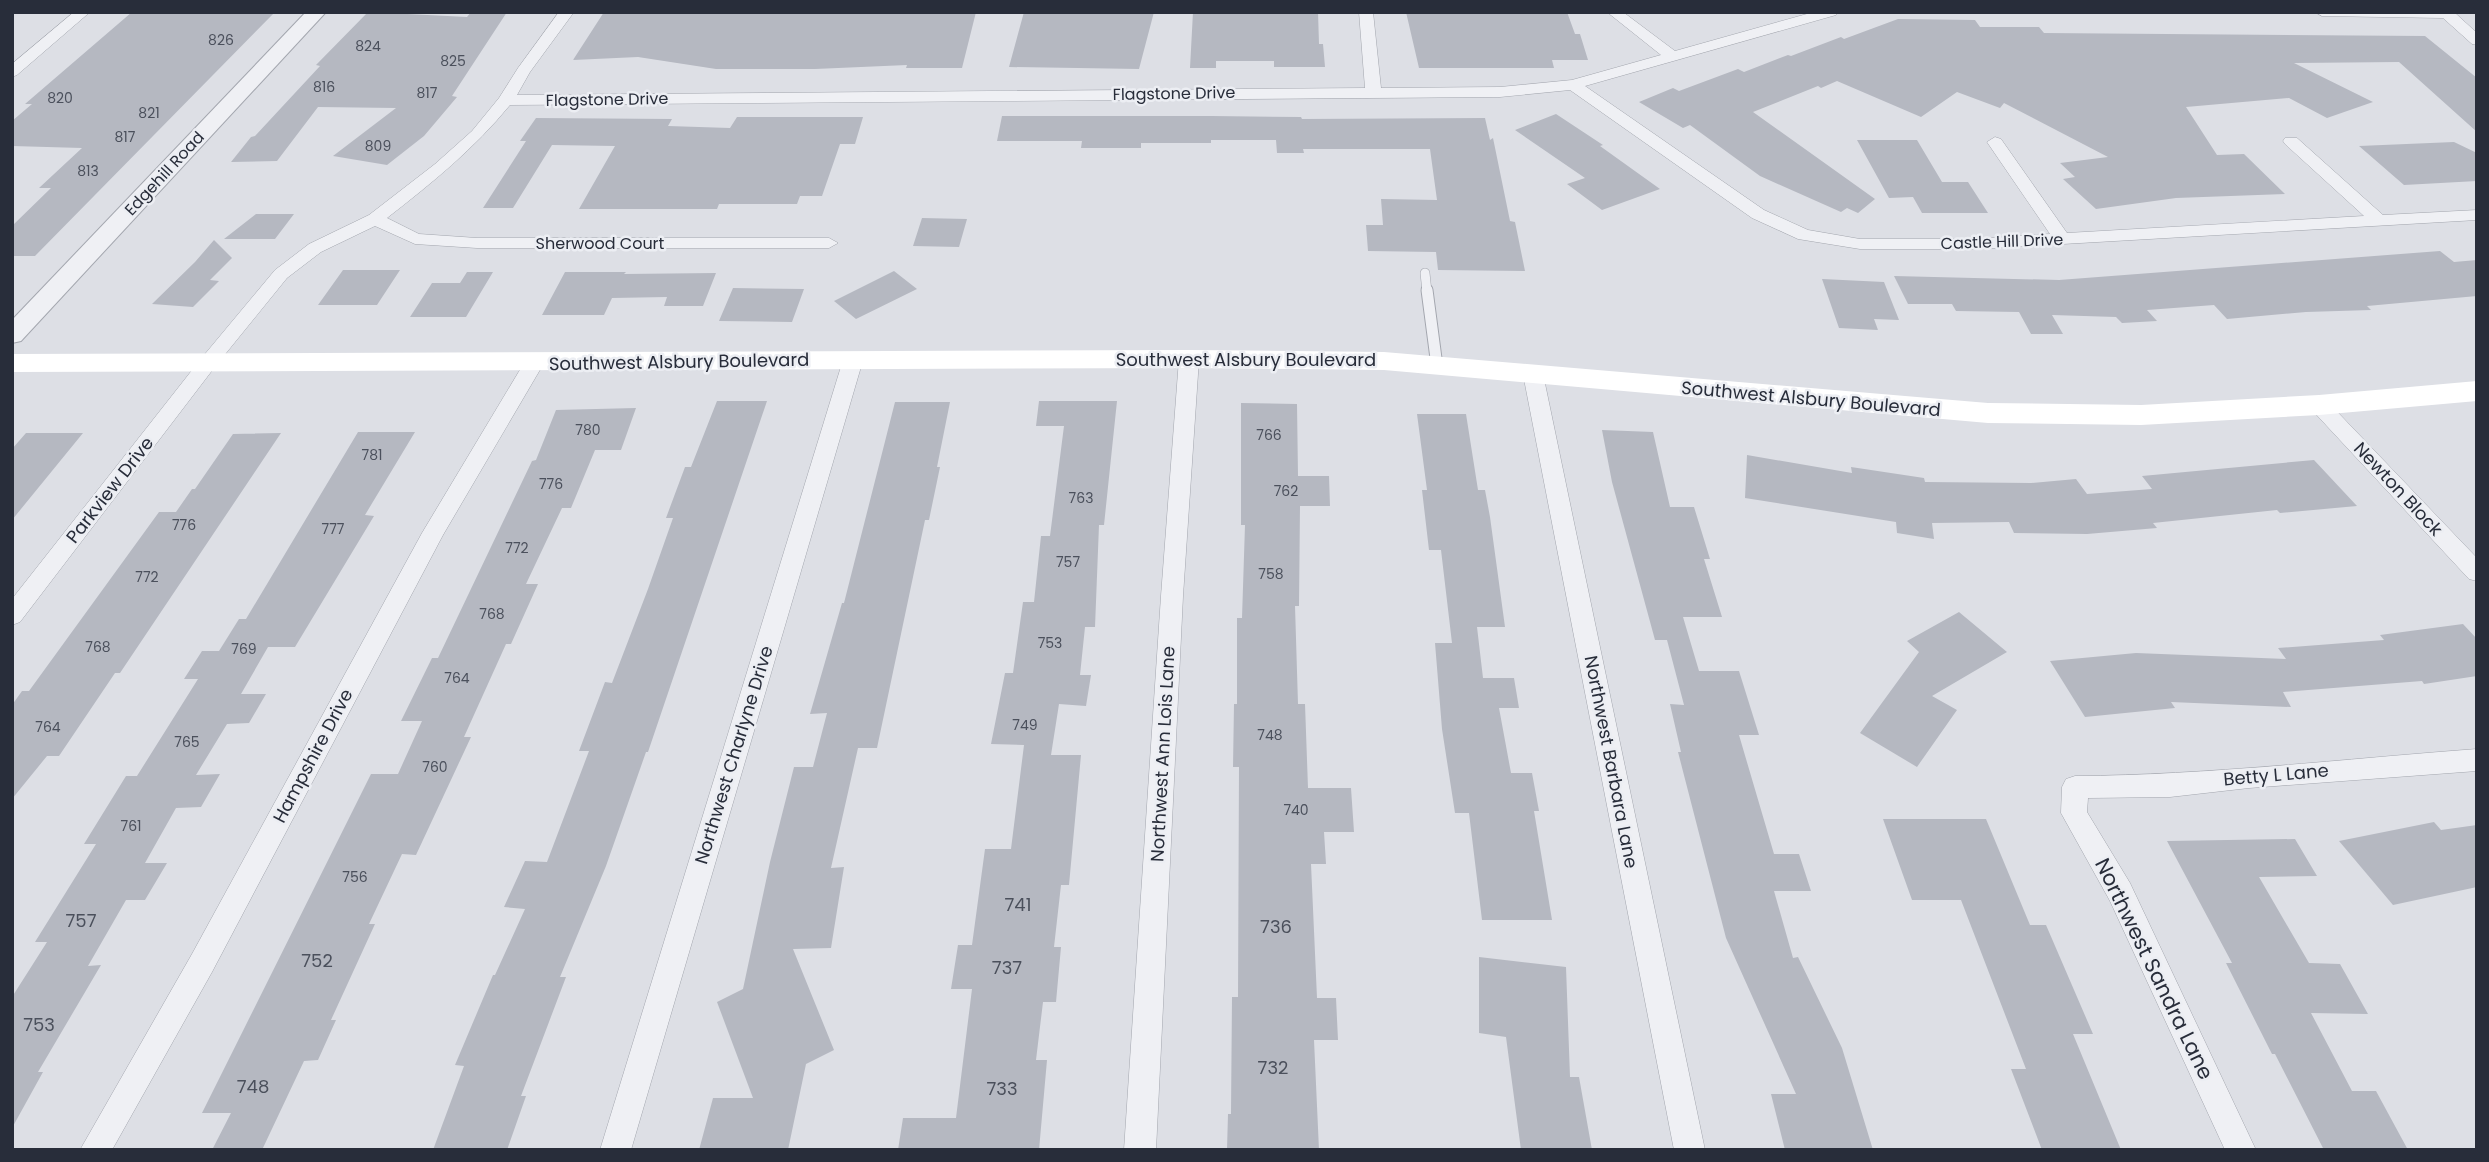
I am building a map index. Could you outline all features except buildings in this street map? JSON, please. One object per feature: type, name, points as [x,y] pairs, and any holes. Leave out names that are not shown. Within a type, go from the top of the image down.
[{"type":"main road","name":"Southwest Alsbury Boulevard","points":[[12,362],[207,364],[1189,359],[1384,361],[1988,413],[2141,415],[2319,405],[2477,391]]},
{"type":"street","points":[[12,72],[83,12]]},
{"type":"street","name":"Edgehill Road","points":[[12,335],[317,12]]},
{"type":"street","name":"Parkview Drive","points":[[12,616],[207,364],[281,274],[315,248],[375,219],[460,151],[506,100],[523,71],[567,12]]},
{"type":"street","points":[[1366,12],[1373,91]]},
{"type":"street","points":[[1614,12],[1674,58]]},
{"type":"street","name":"Flagstone Drive","points":[[506,100],[1500,92],[1573,85],[1831,12]]},
{"type":"street","points":[[2322,12],[2447,14],[2477,41]]},
{"type":"street","name":"Castle Hill Drive","points":[[1573,85],[1758,214],[1804,235],[1860,244],[1977,244],[2477,215]]},
{"type":"street","points":[[2291,141],[2379,221]]},
{"type":"street","points":[[1995,142],[2062,239]]},
{"type":"street","name":"Sherwood Court","points":[[375,219],[415,239],[477,243],[829,243]]},
{"type":"street","name":"Northwest Ann Lois Lane","points":[[1140,1150],[1171,610],[1189,359]]},
{"type":"street","name":"Northwest Charlyne Drive","points":[[615,1150],[853,360]]},
{"type":"street","name":"Hampshire Drive","points":[[95,1150],[202,963],[433,533],[534,363]]},
{"type":"street","name":"Northwest Barbara Lane","points":[[1533,374],[1690,1150]]},
{"type":"street","name":"Newton Block","points":[[2319,405],[2477,573]]},
{"type":"street","name":"Betty L Lane","points":[[2075,787],[2170,786],[2249,777],[2477,760]]},
{"type":"street","name":"Northwest Sandra Lane","points":[[2075,787],[2074,813],[2120,892],[2241,1150]]},
{"type":"lane","points":[[1425,273],[1437,366]]}]
